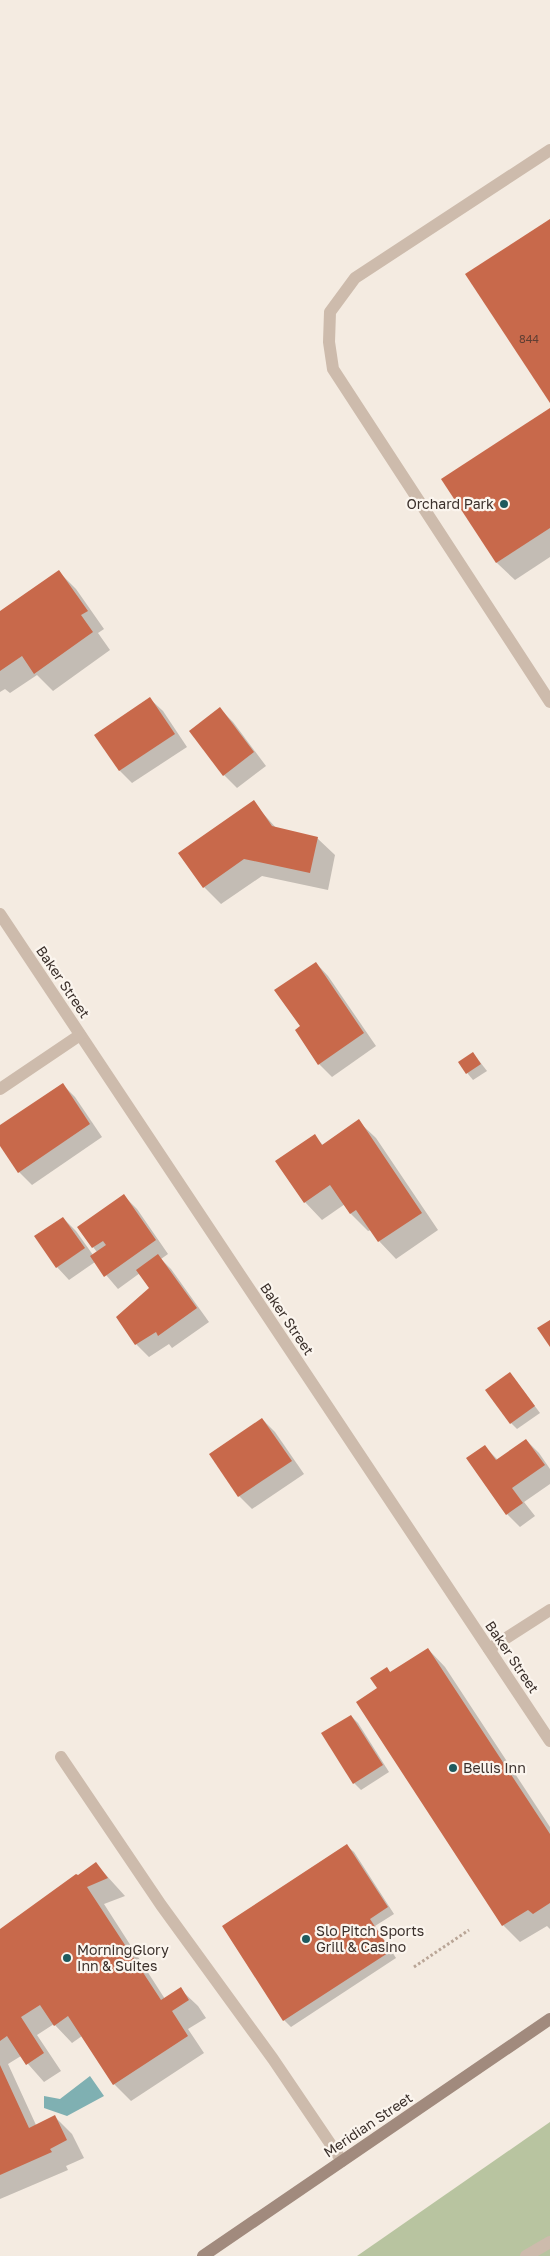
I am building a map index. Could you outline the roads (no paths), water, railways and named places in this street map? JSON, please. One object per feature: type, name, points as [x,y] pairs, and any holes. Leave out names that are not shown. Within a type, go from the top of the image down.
[{"type":"main road","name":"Meridian Street","points":[[203,2256],[550,2019]]},
{"type":"street","points":[[550,150],[354,278],[330,312],[328,342],[333,369],[550,702]]},
{"type":"street","name":"Baker Street","points":[[0,914],[550,1741]]},
{"type":"street","points":[[0,1089],[80,1035]]},
{"type":"street","points":[[489,1650],[550,1610]]},
{"type":"street","points":[[60,1757],[161,1905],[274,2059],[342,2161]]},
{"type":"street","points":[[526,2256],[550,2242]]},
{"type":"water","points":[[90,2076],[104,2096],[67,2116],[44,2108],[44,2096],[60,2099]]},
{"type":"place","name":"Orchard Park","points":[[504,504]]},
{"type":"place","name":"Bellis Inn","points":[[453,1768]]},
{"type":"place","name":"Slo Pitch Sports Grill & Casino","points":[[306,1939]]},
{"type":"place","name":"MorningGlory Inn & Suites","points":[[67,1958]]}]
